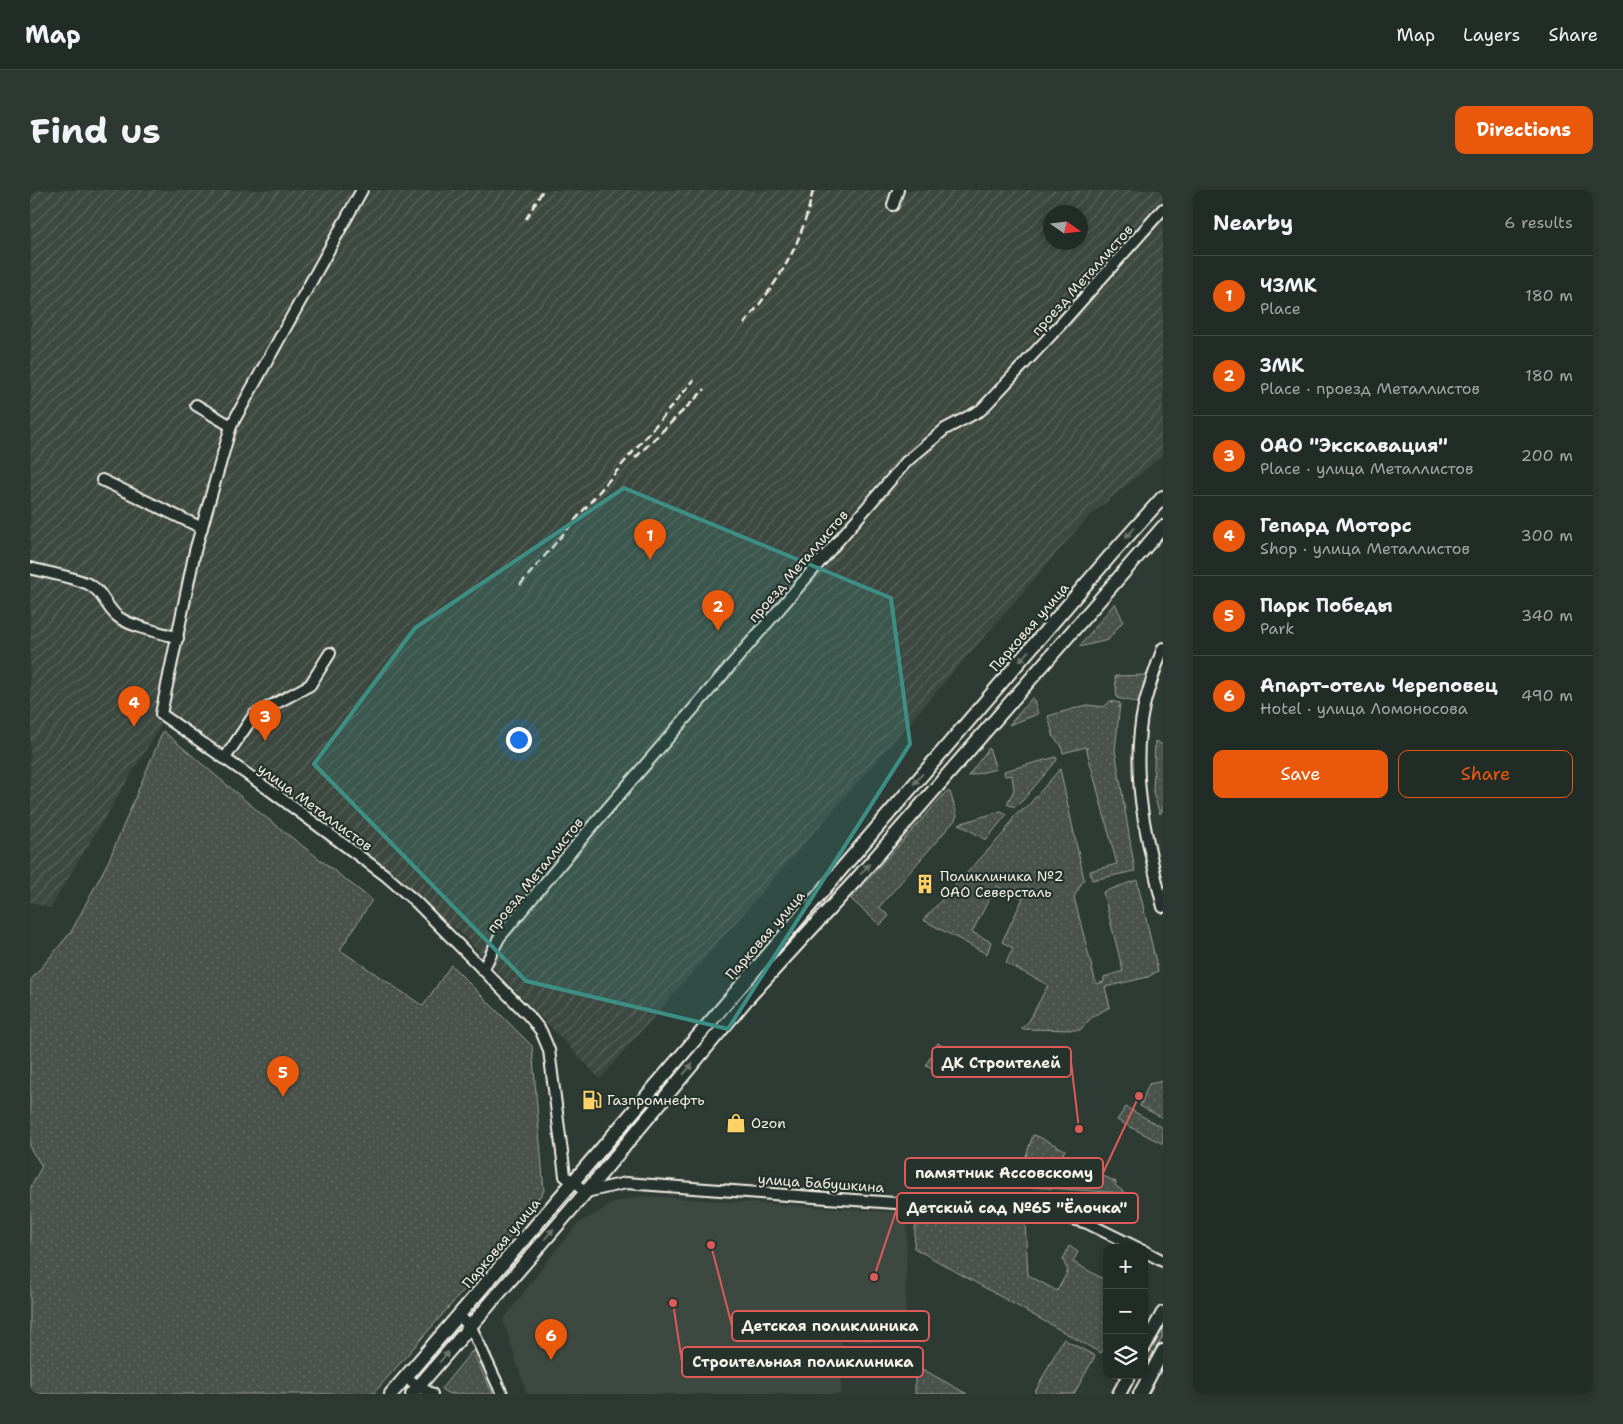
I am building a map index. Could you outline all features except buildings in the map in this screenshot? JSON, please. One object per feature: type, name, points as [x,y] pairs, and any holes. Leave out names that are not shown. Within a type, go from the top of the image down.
[{"type":"main road","name":"Парковая улица","points":[[391,1394],[1110,556],[1163,497]]},
{"type":"main road","name":"Парковая улица","points":[[415,1390],[586,1192],[747,999],[855,881],[1163,527]]},
{"type":"main road","points":[[1148,1340],[1163,1313]]},
{"type":"main road","points":[[1140,1394],[1163,1352]]},
{"type":"main road","points":[[1119,1394],[1127,1379]]},
{"type":"street","name":"улица Металлистов","points":[[362,190],[231,426],[195,551],[161,714],[225,758],[385,875],[416,902],[529,1016],[541,1031],[549,1050],[565,1176],[572,1182]]},
{"type":"street","points":[[893,205],[898,190]]},
{"type":"street","name":"проезд Металлистов","points":[[483,970],[500,938],[582,838],[906,462],[945,429],[980,410],[1052,334],[1163,209]]},
{"type":"street","points":[[196,405],[231,426]]},
{"type":"street","points":[[102,480],[202,528]]},
{"type":"street","points":[[30,568],[87,583],[99,591],[103,600],[116,615],[129,623],[178,638]]},
{"type":"street","points":[[1163,648],[1144,706],[1140,730],[1139,788],[1145,829],[1163,907]]},
{"type":"street","points":[[225,758],[254,715],[310,685],[330,653]]},
{"type":"street","points":[[572,1182],[586,1192]]},
{"type":"street","name":"улица Бабушкина","points":[[586,1192],[626,1183],[1057,1215],[1087,1223],[1130,1244]]},
{"type":"street","points":[[1148,1253],[1163,1261]]},
{"type":"street","points":[[459,1316],[470,1327],[502,1394]]},
{"type":"street","points":[[406,1377],[415,1390],[432,1394]]},
{"type":"highlighted area","points":[[624,488],[891,598],[910,744],[728,1029],[526,981],[314,764],[415,628]]},
{"type":"shaded area","points":[[31,190],[1163,190],[1163,455],[1088,517],[600,1079],[459,931],[166,717],[50,908],[30,902]]},
{"type":"shaded area","points":[[1115,603],[1123,621],[1108,640],[1079,647]]},
{"type":"shaded area","points":[[1147,675],[1140,703],[1117,698],[1115,676]]},
{"type":"shaded area","points":[[1033,697],[1038,714],[1009,725]]},
{"type":"shaded area","points":[[1110,701],[1120,703],[1115,750],[1135,871],[1092,880],[1090,871],[1117,864],[1086,747],[1063,753],[1061,745],[1054,738],[1048,716],[1087,705],[1104,707]]},
{"type":"shaded area","points":[[163,731],[259,812],[372,900],[340,950],[423,1006],[451,965],[532,1046],[544,1191],[511,1236],[373,1394],[30,1394],[30,1189],[42,1166],[30,1148],[30,981],[71,932],[109,860]]},
{"type":"shaded area","points":[[1155,741],[1163,745],[1163,809],[1160,814],[1153,793]]},
{"type":"shaded area","points":[[989,748],[996,769],[968,776]]},
{"type":"shaded area","points":[[1056,757],[1057,760],[1022,801],[1014,807],[1007,804],[1014,790],[1012,775],[1005,776],[1004,771]]},
{"type":"shaded area","points":[[1060,769],[1084,879],[1074,897],[1096,984],[1104,982],[1104,977],[1123,971],[1103,892],[1137,880],[1158,971],[1148,977],[1105,987],[1110,1007],[1093,1016],[1080,1030],[1021,1029],[1029,1021],[1048,985],[1006,963],[1013,948],[1002,942],[1023,898],[996,886],[972,932],[991,942],[987,954],[923,920],[1005,832],[1015,815],[1026,808]]},
{"type":"shaded area","points":[[946,792],[950,792],[957,815],[955,820],[879,907],[889,916],[880,925],[851,899]]},
{"type":"shaded area","points":[[1001,811],[1007,814],[986,840],[959,824]]},
{"type":"shaded area","points":[[938,1043],[948,1050],[936,1070],[926,1065]]},
{"type":"shaded area","points":[[1163,1081],[1163,1118],[1140,1106],[1149,1084]]},
{"type":"shaded area","points":[[1126,1107],[1163,1128],[1163,1144],[1117,1120]]},
{"type":"shaded area","points":[[1033,1135],[1065,1150],[1061,1158],[1091,1174],[1093,1171],[1116,1182],[1115,1185],[1125,1193],[1016,1186]]},
{"type":"shaded area","points":[[643,1196],[907,1213],[905,1343],[842,1341],[841,1394],[527,1394],[503,1320],[578,1224],[615,1202]]},
{"type":"shaded area","points":[[916,1215],[1025,1223],[1028,1275],[1057,1291],[1068,1271],[1063,1260],[1069,1246],[1078,1252],[1073,1262],[1103,1279],[1103,1349],[1101,1353],[914,1248]]},
{"type":"shaded area","points":[[1163,1319],[1163,1336],[1148,1363],[1148,1345]]},
{"type":"shaded area","points":[[454,1331],[457,1334],[422,1375],[418,1372]]},
{"type":"shaded area","points":[[1063,1339],[1095,1356],[1074,1394],[1034,1394]]},
{"type":"shaded area","points":[[472,1351],[493,1394],[449,1394],[441,1389]]},
{"type":"shaded area","points":[[915,1365],[967,1394],[915,1394]]},
{"type":"railway","points":[[526,219],[543,190]]},
{"type":"railway","points":[[744,324],[787,262],[802,229],[813,190]]},
{"type":"railway","points":[[520,585],[694,380]]},
{"type":"railway","points":[[635,458],[705,389]]},
{"type":"place","name":"ЧЗМК","points":[[650,560]]},
{"type":"place","name":"ЗМК","points":[[718,631]]},
{"type":"place","name":"Гепард Моторс","points":[[134,727]]},
{"type":"place","name":"ОАО \"Экскавация\"","points":[[265,741]]},
{"type":"place","name":"Поликлиника №2 ОАО Северсталь","points":[[925,884]]},
{"type":"place","name":"памятник Ассовскому","points":[[1139,1096]]},
{"type":"place","name":"Парк Победы","points":[[283,1097]]},
{"type":"place","name":"Газпромнефть","points":[[592,1100]]},
{"type":"place","name":"Ozon","points":[[736,1123]]},
{"type":"place","name":"ДК Строителей","points":[[1079,1129]]},
{"type":"place","name":"Детская поликлиника","points":[[711,1245]]},
{"type":"place","name":"Детский сад №65 \"Ёлочка\"","points":[[874,1277]]},
{"type":"place","name":"Строительная поликлиника","points":[[673,1303]]},
{"type":"place","name":"Апарт-отель Череповец","points":[[551,1360]]}]
